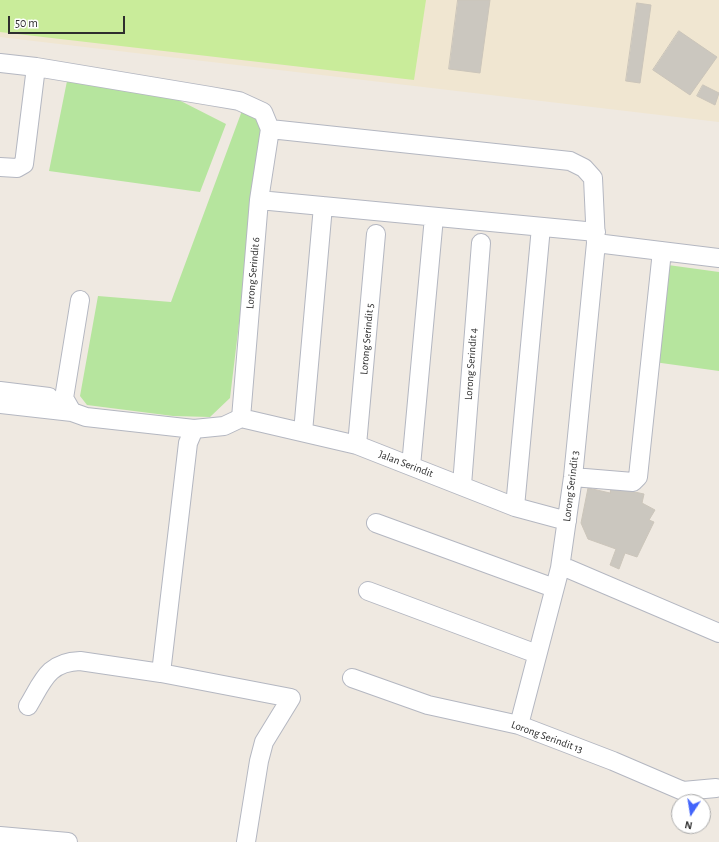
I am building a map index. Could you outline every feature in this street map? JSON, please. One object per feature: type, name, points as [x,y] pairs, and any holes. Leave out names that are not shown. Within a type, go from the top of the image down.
[{"type":"street","points":[[0,63],[36,67],[238,101],[264,112],[270,129]]},
{"type":"street","points":[[0,167],[17,168],[24,164],[36,67]]},
{"type":"street","name":"Lorong Serindit 6","points":[[241,418],[259,200],[270,129]]},
{"type":"street","name":"Lorong Serindit 3","points":[[270,129],[570,161],[584,168],[593,178],[596,237],[573,477],[560,568],[519,725]]},
{"type":"street","points":[[259,200],[541,227],[662,251],[719,258]]},
{"type":"street","points":[[303,432],[322,206]]},
{"type":"street","points":[[411,466],[434,217]]},
{"type":"street","points":[[516,507],[541,227]]},
{"type":"street","name":"Lorong Serindit 5","points":[[357,445],[376,234]]},
{"type":"street","name":"Lorong Serindit 4","points":[[462,485],[481,243]]},
{"type":"street","points":[[573,477],[633,482],[638,477],[662,251]]},
{"type":"street","points":[[68,405],[80,300]]},
{"type":"street","points":[[0,391],[68,405],[86,416],[194,429],[224,426],[241,418]]},
{"type":"street","points":[[0,404],[68,405]]},
{"type":"street","name":"Jalan Serindit","points":[[241,418],[357,445],[516,507],[567,521]]},
{"type":"street","points":[[161,673],[188,443],[194,429]]},
{"type":"street","points":[[376,523],[554,588]]},
{"type":"street","points":[[560,568],[569,569],[719,633]]},
{"type":"street","points":[[368,591],[537,654]]},
{"type":"street","points":[[28,706],[49,671],[68,662],[80,662],[161,673],[291,698],[264,742],[259,761],[246,842]]},
{"type":"street","name":"Lorong Serindit 13","points":[[352,678],[428,705],[519,725],[613,761],[683,791],[716,788]]},
{"type":"street","points":[[0,836],[68,842]]},
{"type":"shaded area","points":[[0,0],[719,0],[719,122],[0,37]]},
{"type":"green space","points":[[0,0],[426,0],[414,80],[0,32]]},
{"type":"green space","points":[[68,76],[165,93],[226,124],[200,192],[49,171]]},
{"type":"green space","points":[[243,108],[263,124],[230,398],[210,417],[173,416],[87,405],[80,396],[98,296],[171,302]]},
{"type":"green space","points":[[668,265],[719,272],[719,371],[654,362]]},
{"type":"building","points":[[458,0],[490,0],[480,73],[449,69]]},
{"type":"building","points":[[637,3],[651,5],[640,83],[626,81]]},
{"type":"building","points":[[679,31],[717,57],[690,95],[653,70]]},
{"type":"building","points":[[703,85],[719,93],[715,105],[697,96]]},
{"type":"building","points":[[611,487],[644,494],[642,503],[655,510],[649,520],[654,522],[637,557],[625,553],[619,569],[610,565],[616,549],[588,539],[581,523],[588,488],[610,493]]}]
